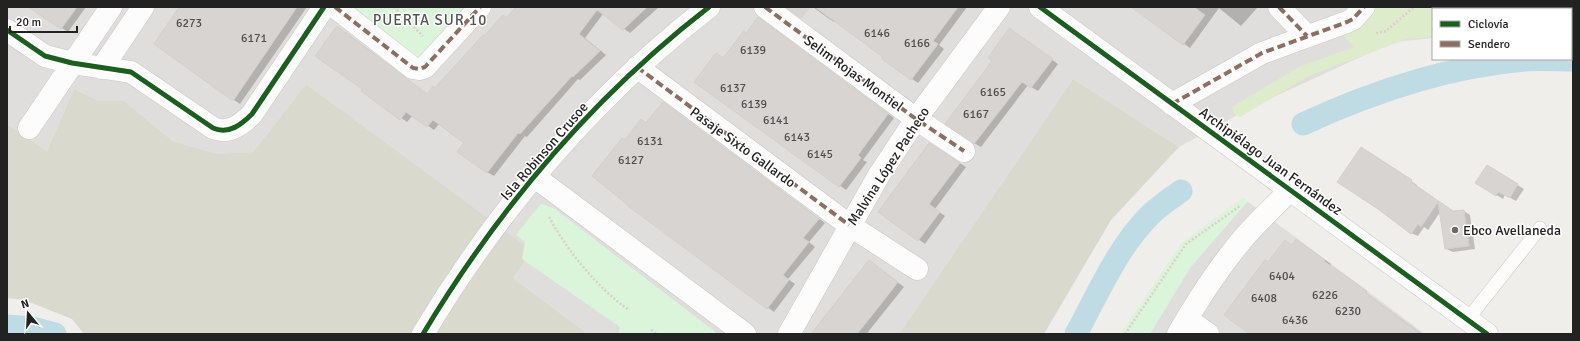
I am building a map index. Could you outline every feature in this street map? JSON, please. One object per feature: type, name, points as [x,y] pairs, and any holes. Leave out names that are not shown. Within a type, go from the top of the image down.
[{"type":"street","points":[[29,128],[111,7]]},
{"type":"street","points":[[102,68],[143,7]]},
{"type":"street","points":[[7,30],[45,56],[72,63],[131,72],[213,128],[229,130],[239,126],[252,114],[324,7]]},
{"type":"street","points":[[335,7],[413,68],[419,69],[425,67],[438,54],[480,7]]},
{"type":"street","name":"Isla Robinson Crusoe","points":[[423,334],[466,267],[535,177],[581,123],[637,67],[709,7]]},
{"type":"street","name":"Selim Rojas Montiel","points":[[765,7],[916,119],[964,151]]},
{"type":"street","name":"Malvina López Pacheco","points":[[789,334],[849,225],[879,175],[916,119],[999,7]]},
{"type":"street","name":"Archipiélago Juan Fernández","points":[[1040,7],[1487,334]]},
{"type":"street","points":[[1279,7],[1307,36]]},
{"type":"street","points":[[1172,104],[1262,53],[1353,19],[1364,7]]},
{"type":"street","name":"Pasaje Sixto Gallardo","points":[[637,67],[849,225],[917,269]]},
{"type":"street","points":[[535,177],[745,334]]},
{"type":"street","points":[[1208,334],[1182,326],[1206,287],[1242,239],[1290,190]]},
{"type":"lane","points":[[1467,320],[1540,228]]},
{"type":"path","points":[[394,7],[438,54]]},
{"type":"path","points":[[1376,33],[1386,31],[1414,7]]},
{"type":"path","points":[[1125,334],[1186,244],[1242,205]]},
{"type":"path","points":[[546,211],[565,243],[604,291],[628,310]]},
{"type":"path","points":[[651,330],[657,334]]},
{"type":"shaded area","points":[[7,7],[1573,7],[1573,24],[1572,8],[1432,8],[1432,38],[1393,42],[1248,109],[1179,147],[1073,79],[899,334],[588,334],[513,278],[531,252],[306,84],[253,152],[217,154],[173,141],[124,101],[99,101],[74,89],[47,151],[7,124]]},
{"type":"shaded area","points":[[1073,79],[1179,147],[1111,220],[1044,334],[899,334]]},
{"type":"shaded area","points":[[306,84],[532,251],[513,278],[588,334],[84,334],[72,319],[24,300],[7,298],[7,124],[47,151],[74,89],[99,101],[124,101],[173,141],[217,154],[253,152]]},
{"type":"shaded area","points":[[1243,198],[1425,334],[1121,334],[1181,244]]},
{"type":"green space","points":[[345,7],[473,7],[422,62]]},
{"type":"green space","points":[[1374,7],[1573,7],[1573,26],[1572,8],[1432,8],[1432,37],[1407,39],[1309,76],[1240,117],[1233,113],[1232,107],[1299,67],[1354,47],[1342,34]]},
{"type":"green space","points":[[1243,198],[1248,201],[1190,268],[1150,334],[1121,334],[1181,244]]},
{"type":"green space","points":[[542,204],[555,209],[718,334],[619,334],[620,327],[522,259],[525,242],[516,235]]},
{"type":"building","points":[[28,7],[77,7],[61,29]]},
{"type":"building","points":[[179,7],[297,7],[233,101],[154,44]]},
{"type":"building","points":[[516,7],[647,7],[623,30],[597,10],[579,34],[600,51],[573,77],[572,76],[520,134],[518,133],[487,173],[457,152],[464,143],[433,120],[427,127],[406,112],[400,120],[361,91],[362,89],[315,56],[337,26],[427,94],[433,86],[435,88],[503,15],[506,18]]},
{"type":"building","points":[[786,7],[810,7],[801,18]]},
{"type":"building","points":[[815,7],[958,7],[933,41],[938,44],[911,80],[882,59],[883,57]]},
{"type":"building","points":[[1131,7],[1194,7],[1205,15],[1183,45]]},
{"type":"building","points":[[758,17],[888,114],[858,155],[861,158],[839,187],[694,82],[716,53],[723,58],[744,31],[746,33]]},
{"type":"building","points":[[1009,28],[1053,59],[1031,88],[1022,82],[974,144],[945,124],[992,61],[988,58]]},
{"type":"building","points":[[663,102],[819,219],[803,238],[809,242],[783,275],[789,280],[767,309],[628,206],[592,176],[622,138],[625,140],[641,119],[646,123]]},
{"type":"building","points":[[929,143],[960,163],[929,204],[940,212],[918,241],[878,212]]},
{"type":"building","points":[[1361,147],[1412,180],[1411,182],[1453,211],[1464,210],[1469,246],[1445,249],[1438,202],[1421,227],[1418,224],[1411,234],[1378,209],[1337,182]]},
{"type":"building","points":[[1487,165],[1518,184],[1510,198],[1498,192],[1496,196],[1475,183]]},
{"type":"building","points":[[1296,239],[1325,260],[1324,261],[1367,291],[1366,293],[1421,334],[1250,334],[1224,315],[1265,260],[1268,262],[1285,240],[1292,245]]},
{"type":"building","points":[[869,260],[898,282],[881,304],[857,334],[811,334]]},
{"type":"waterway","points":[[1303,124],[1384,91],[1411,82],[1467,68],[1524,60],[1573,60]]},
{"type":"waterway","points":[[1076,334],[1109,272],[1138,228],[1150,215],[1181,191]]},
{"type":"waterway","points":[[7,326],[33,328],[55,334]]},
{"type":"marked path","points":[[335,7],[413,68],[419,69],[425,67],[480,7]]},
{"type":"marked path","points":[[765,7],[916,119],[964,151]]},
{"type":"marked path","points":[[1279,7],[1307,36]]},
{"type":"marked path","points":[[1172,104],[1262,53],[1353,19],[1364,7]]},
{"type":"marked path","points":[[637,67],[849,225]]},
{"type":"cycle path","points":[[7,30],[45,56],[72,63],[131,72],[213,128],[224,130],[239,125],[252,114],[324,7]]},
{"type":"cycle path","points":[[423,334],[483,243],[516,199],[551,157],[626,78],[667,41],[709,7]]},
{"type":"cycle path","points":[[1040,7],[1487,334]]},
{"type":"place","name":"Ebco Avellaneda","points":[[1455,230]]},
{"type":"district","name":"PUERTA SUR 10","points":[[430,20]]}]
